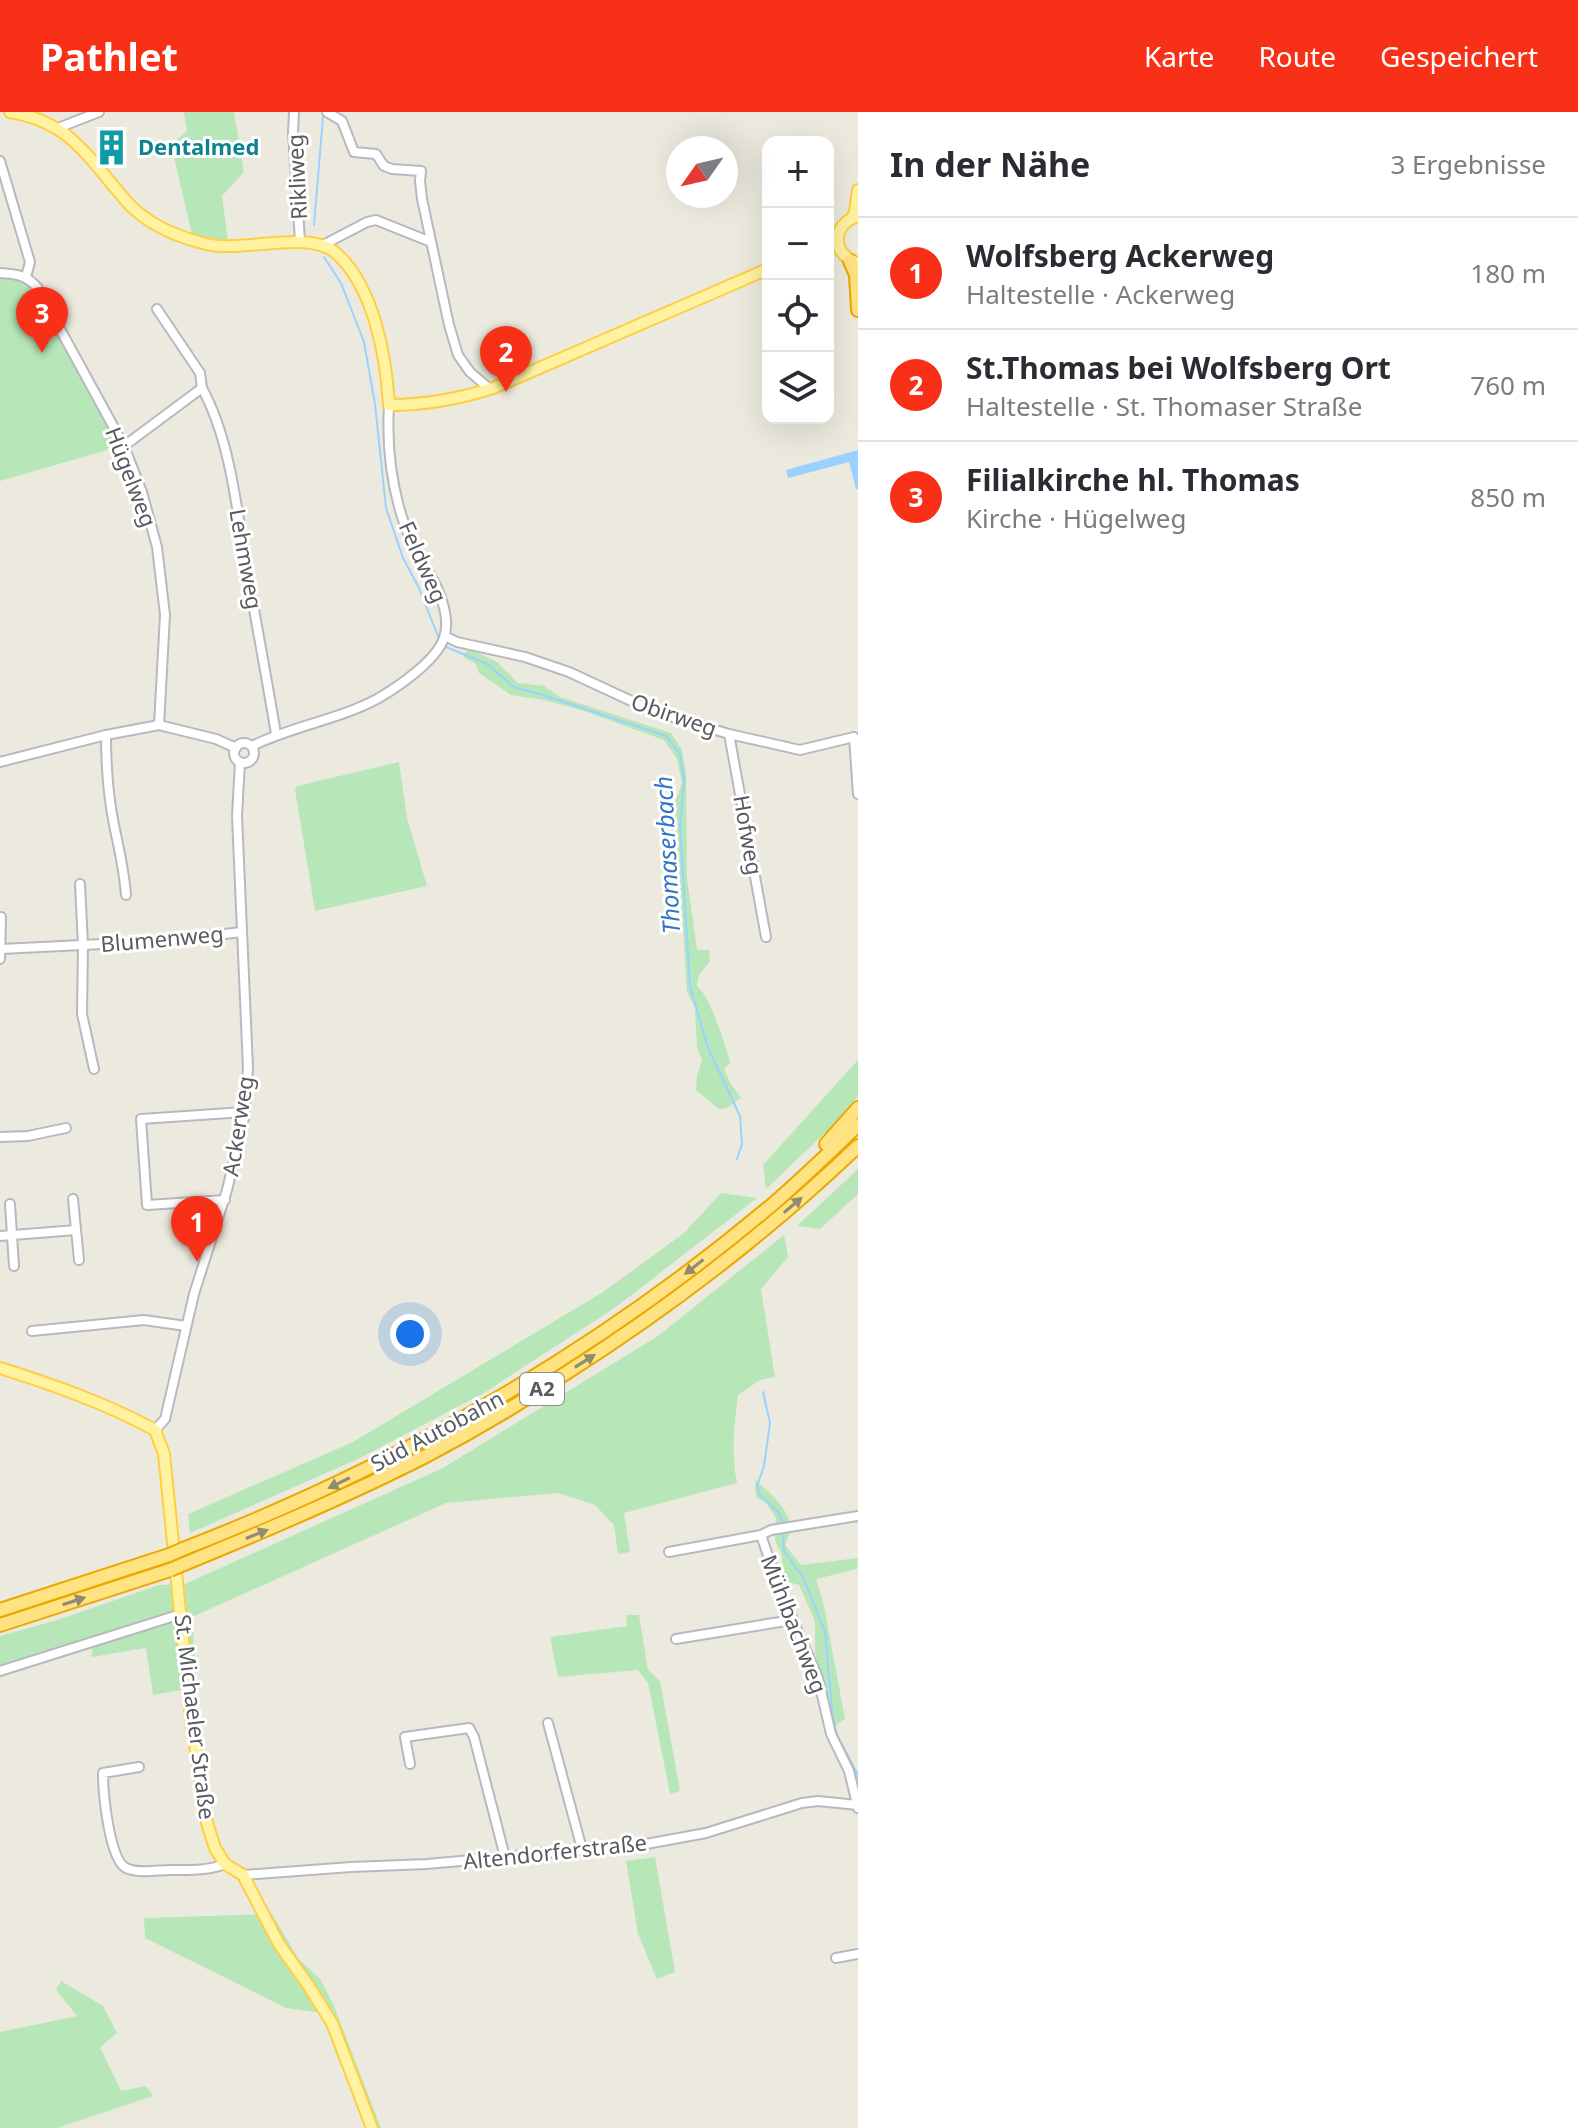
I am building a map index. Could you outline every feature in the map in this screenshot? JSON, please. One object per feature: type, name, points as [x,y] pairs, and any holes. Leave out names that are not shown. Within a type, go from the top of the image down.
[{"type":"highway","points":[[850,259],[856,275],[858,310]]},
{"type":"highway","points":[[797,1182],[813,1157],[858,1108]]},
{"type":"highway","name":"Süd Autobahn","points":[[0,1610],[169,1555],[312,1496],[421,1442],[507,1394],[608,1330],[728,1241],[858,1125]]},
{"type":"highway","name":"Süd Autobahn","points":[[0,1625],[170,1570],[318,1509],[426,1456],[514,1406],[616,1342],[736,1252],[858,1146]]},
{"type":"main road","points":[[10,112],[38,118],[58,128],[82,150],[133,208],[167,232],[232,248],[300,241],[333,250],[344,261],[370,308],[384,362],[389,405],[449,400],[490,389],[762,272]]},
{"type":"main road","points":[[834,239],[844,224],[855,217],[858,190]]},
{"type":"main road","points":[[834,242],[850,259]]},
{"type":"main road","points":[[0,1368],[119,1410],[155,1430]]},
{"type":"main road","name":"St. Michaeler Straße","points":[[155,1430],[164,1454],[191,1719],[207,1823],[215,1848],[225,1864]]},
{"type":"main road","points":[[225,1864],[243,1875],[279,1944],[332,2023],[372,2128]]},
{"type":"street","points":[[58,128],[99,112]]},
{"type":"street","name":"Rikliweg","points":[[294,112],[300,241]]},
{"type":"street","points":[[327,112],[342,121],[354,152],[376,154],[384,166],[392,169],[421,171],[422,199],[458,355],[470,372],[490,389]]},
{"type":"street","points":[[0,161],[30,262],[26,277],[0,273]]},
{"type":"street","points":[[323,245],[376,220],[431,242]]},
{"type":"street","name":"Hügelweg","points":[[26,277],[37,287],[124,446],[142,492],[157,547],[165,615],[159,725]]},
{"type":"street","name":"Lehmweg","points":[[157,309],[200,373],[202,388],[211,404],[223,444],[276,734]]},
{"type":"street","points":[[124,446],[202,388]]},
{"type":"street","name":"Feldweg","points":[[389,405],[388,452],[399,508],[416,552],[438,589],[445,613],[445,636]]},
{"type":"street","points":[[252,746],[253,758],[240,762],[235,756],[236,748],[243,743],[252,746],[276,734],[377,699],[416,672],[445,636]]},
{"type":"street","name":"Obirweg","points":[[445,636],[457,642],[569,672],[653,711],[729,734],[800,750],[854,737],[858,794]]},
{"type":"street","points":[[0,762],[159,725],[216,739],[236,748]]},
{"type":"street","name":"Hofweg","points":[[729,734],[766,937]]},
{"type":"street","points":[[106,735],[107,781],[124,866],[126,895]]},
{"type":"street","name":"Ackerweg","points":[[155,1430],[165,1419],[194,1294],[225,1200],[244,1112],[248,1068],[237,816],[240,762]]},
{"type":"street","name":"Blumenweg","points":[[80,884],[82,1014],[94,1069]]},
{"type":"street","points":[[0,959],[1,917]]},
{"type":"street","name":"Blumenweg","points":[[1,949],[163,941],[242,932]]},
{"type":"street","points":[[225,1200],[147,1205],[141,1119],[244,1112]]},
{"type":"street","points":[[0,1137],[28,1136],[66,1128]]},
{"type":"street","points":[[73,1199],[79,1260]]},
{"type":"street","points":[[10,1204],[14,1266]]},
{"type":"street","points":[[0,1236],[76,1230]]},
{"type":"street","points":[[32,1331],[144,1320],[186,1326]]},
{"type":"street","points":[[669,1552],[761,1535],[771,1530],[858,1516]]},
{"type":"street","name":"Mühlbachweg","points":[[761,1535],[792,1620],[818,1678],[831,1734],[849,1771],[857,1799]]},
{"type":"street","points":[[0,1671],[181,1614]]},
{"type":"street","points":[[676,1639],[792,1620]]},
{"type":"street","points":[[548,1723],[582,1849]]},
{"type":"street","points":[[410,1764],[405,1737],[469,1728],[505,1857]]},
{"type":"street","points":[[139,1767],[103,1773],[105,1812],[119,1860],[124,1867],[135,1870],[186,1870],[215,1868],[225,1864]]},
{"type":"street","name":"Altendorferstraße","points":[[243,1875],[427,1864],[646,1844],[706,1833],[802,1803],[857,1799]]},
{"type":"street","points":[[836,1958],[858,1954]]},
{"type":"green space","points":[[184,112],[234,112],[244,172],[222,196],[228,241],[192,234],[171,145],[187,131]]},
{"type":"green space","points":[[11,277],[25,283],[36,294],[113,437],[112,446],[104,451],[0,481],[0,278]]},
{"type":"green space","points":[[467,650],[497,662],[518,683],[544,686],[560,697],[671,733],[682,750],[686,773],[687,878],[697,950],[709,950],[710,961],[699,975],[697,986],[716,1019],[730,1063],[724,1069],[741,1098],[727,1108],[719,1109],[696,1090],[702,1060],[697,1048],[695,1008],[687,992],[675,803],[682,783],[677,759],[664,740],[581,710],[511,695],[479,673],[475,663],[463,657]]},
{"type":"green space","points":[[399,762],[407,818],[427,886],[315,911],[295,790],[297,786]]},
{"type":"green space","points":[[858,1060],[858,1096],[831,1127],[766,1189],[763,1165]]},
{"type":"green space","points":[[858,1169],[858,1194],[820,1229],[797,1226]]},
{"type":"green space","points":[[721,1193],[757,1198],[616,1307],[484,1393],[360,1458],[190,1533],[188,1514],[353,1442],[603,1292],[684,1233]]},
{"type":"green space","points":[[784,1235],[788,1257],[761,1289],[775,1377],[760,1380],[738,1395],[734,1439],[737,1483],[624,1513],[630,1552],[618,1554],[614,1525],[595,1505],[558,1493],[446,1503],[192,1617],[197,1687],[153,1695],[146,1648],[92,1657],[92,1640],[0,1666],[0,1636],[159,1585],[185,1584],[443,1468],[658,1336]]},
{"type":"green space","points":[[755,1480],[786,1513],[790,1529],[785,1545],[801,1565],[858,1558],[857,1569],[816,1579],[845,1719],[833,1727],[815,1653],[815,1621],[799,1585],[785,1581],[781,1553],[775,1540],[776,1518],[766,1503],[756,1497]]},
{"type":"green space","points":[[626,1615],[639,1615],[648,1670],[660,1681],[680,1791],[670,1794],[648,1683],[638,1670],[558,1677],[550,1637],[627,1626]]},
{"type":"green space","points":[[655,1857],[675,1972],[657,1979],[638,1934],[626,1861]]},
{"type":"green space","points":[[272,1914],[298,1958],[320,1979],[334,2006],[381,2128],[365,2128],[332,2032],[322,2013],[286,2008],[145,1938],[144,1918]]},
{"type":"green space","points":[[61,1981],[103,2006],[117,2033],[100,2047],[121,2091],[146,2086],[153,2096],[57,2128],[0,2128],[0,2032],[77,2016],[56,1990]]},
{"type":"water","points":[[858,450],[858,489],[849,462],[788,478],[786,470]]},
{"type":"waterway","name":"Thomaserbach","points":[[314,225],[323,117]]},
{"type":"waterway","name":"Thomaserbach","points":[[324,257],[341,283],[364,342],[375,404],[386,508],[403,558],[438,636]]},
{"type":"waterway","name":"Thomaserbach","points":[[446,647],[487,664],[514,687],[666,736],[680,754],[684,780],[680,826],[690,986],[708,1048],[740,1116],[742,1144],[737,1159]]},
{"type":"waterway","name":"Thomaserbach","points":[[763,1392],[770,1423],[764,1466],[757,1486],[760,1495],[778,1512],[783,1523]]},
{"type":"waterway","name":"Thomaserbach","points":[[783,1532],[784,1551],[803,1577],[825,1632],[833,1720],[858,1781]]},
{"type":"place","name":"Dentalmed","points":[[112,147]]},
{"type":"place","name":"Filialkirche hl. Thomas","points":[[42,353]]},
{"type":"place","name":"St.Thomas bei Wolfsberg Ort","points":[[506,392]]},
{"type":"place","name":"Wolfsberg Ackerweg","points":[[197,1262]]}]
